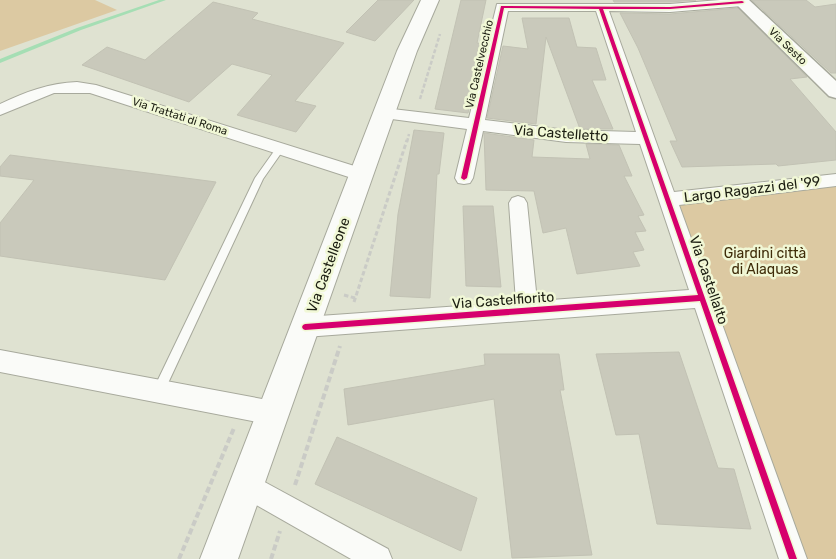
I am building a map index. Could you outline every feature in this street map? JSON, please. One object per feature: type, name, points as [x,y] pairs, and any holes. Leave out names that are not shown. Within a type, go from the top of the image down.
[{"type":"main road","name":"Via Castelleone","points":[[219,559],[360,175],[407,51],[430,0]]},
{"type":"street","name":"Via Castelvecchio","points":[[475,125],[502,7],[670,8],[741,1]]},
{"type":"street","name":"Via Sesto","points":[[741,1],[836,92]]},
{"type":"street","name":"Via Castellalto","points":[[601,8],[793,559]]},
{"type":"street","name":"Via Trattati di Roma","points":[[0,110],[43,90],[69,85],[91,88],[360,175]]},
{"type":"street","name":"Via Castelletto","points":[[384,113],[566,136],[646,138]]},
{"type":"street","points":[[464,178],[475,125]]},
{"type":"street","name":"Largo Ragazzi del '99","points":[[668,199],[836,180]]},
{"type":"street","points":[[518,203],[527,310]]},
{"type":"street","name":"Via Castelfiorito","points":[[305,327],[702,298]]},
{"type":"street","points":[[0,361],[273,413]]},
{"type":"street","points":[[246,485],[378,559]]},
{"type":"lane","points":[[159,390],[259,178],[280,149]]},
{"type":"path","points":[[271,559],[442,26]]},
{"type":"green space","points":[[0,0],[95,0],[117,10],[0,51]]},
{"type":"green space","name":"Giardini città di Alaquas","points":[[836,182],[836,559],[792,559],[670,200]]},
{"type":"building","points":[[378,0],[414,0],[375,41],[346,32]]},
{"type":"building","points":[[461,0],[486,0],[477,43],[485,44],[468,113],[435,109]]},
{"type":"building","points":[[613,0],[696,0],[614,2]]},
{"type":"building","points":[[752,0],[806,0],[815,7],[836,4],[836,73],[831,73]]},
{"type":"building","points":[[213,2],[258,13],[252,19],[344,43],[295,101],[316,106],[296,132],[237,115],[272,75],[232,64],[189,102],[82,65],[107,47],[145,60]]},
{"type":"building","points":[[738,8],[807,77],[790,79],[836,132],[836,160],[778,166],[776,164],[682,167],[670,141],[677,141],[638,48],[620,13],[670,14]]},
{"type":"building","points":[[522,18],[569,18],[577,47],[596,48],[606,80],[592,80],[613,129],[580,129],[546,37],[536,124],[487,118],[503,46],[528,49]]},
{"type":"building","points":[[414,130],[444,133],[439,174],[437,174],[430,298],[390,296],[398,214]]},
{"type":"building","points":[[484,133],[534,140],[532,157],[590,159],[586,144],[619,145],[632,176],[624,176],[644,215],[638,216],[646,231],[635,232],[644,250],[633,252],[640,266],[577,274],[566,228],[543,233],[534,191],[486,190]]},
{"type":"building","points":[[10,155],[216,182],[165,280],[0,256],[0,223],[34,180],[0,176],[0,167]]},
{"type":"building","points":[[463,206],[493,206],[501,287],[466,286]]},
{"type":"building","points":[[679,352],[718,468],[734,469],[751,529],[657,524],[639,434],[616,435],[596,354]]},
{"type":"building","points":[[484,354],[559,354],[564,390],[560,390],[592,555],[512,558],[494,399],[348,425],[344,389],[485,365]]},
{"type":"building","points":[[337,437],[477,498],[461,551],[315,484]]},
{"type":"waterway","points":[[0,61],[79,29],[164,0]]},
{"type":"cycle path","points":[[464,178],[502,7],[670,8],[742,2]]},
{"type":"cycle path","points":[[601,8],[793,559]]},
{"type":"cycle path","points":[[305,327],[702,298]]}]
